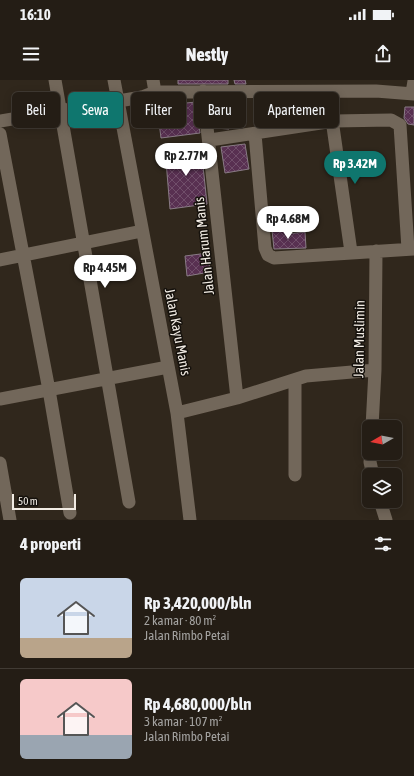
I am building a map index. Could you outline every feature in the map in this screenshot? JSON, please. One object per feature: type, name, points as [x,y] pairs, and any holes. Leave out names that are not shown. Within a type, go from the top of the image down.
[{"type":"street","points":[[55,80],[57,92]]},
{"type":"street","name":"Jalan Kayu Manis","points":[[114,80],[116,92]]},
{"type":"street","points":[[123,100],[142,97],[154,86],[203,91],[328,92],[413,90]]},
{"type":"street","name":"Jalan Harum Manis","points":[[203,91],[210,140],[237,398]]},
{"type":"street","points":[[68,110],[60,111],[109,379],[129,502]]},
{"type":"street","points":[[0,121],[12,119]]},
{"type":"street","points":[[255,134],[265,248],[268,255],[274,258],[411,249],[400,125],[391,120],[339,121]]},
{"type":"street","name":"Jalan Kayu Manis","points":[[123,128],[177,413],[190,520]]},
{"type":"street","points":[[210,140],[291,128]]},
{"type":"street","points":[[335,128],[351,252]]},
{"type":"street","points":[[0,134],[50,390],[70,513]]},
{"type":"street","points":[[0,260],[142,231]]},
{"type":"street","name":"Jalan Muslimin","points":[[372,420],[375,370],[376,251]]},
{"type":"street","points":[[0,399],[168,367]]},
{"type":"street","points":[[177,413],[237,398],[306,376],[375,370]]},
{"type":"street","points":[[295,380],[295,475]]},
{"type":"street","points":[[0,463],[10,520]]},
{"type":"street","points":[[382,508],[386,520]]},
{"type":"building","points":[[178,80],[228,80],[228,84],[178,84]]},
{"type":"building","points":[[234,80],[245,80],[246,84],[235,84]]},
{"type":"building","points":[[194,102],[194,128],[199,128],[200,133],[161,138],[160,128],[186,128],[186,103]]},
{"type":"building","points":[[405,107],[414,107],[414,125],[408,124],[404,118]]},
{"type":"building","points":[[245,144],[249,169],[225,173],[221,147]]},
{"type":"building","points":[[201,147],[207,204],[170,209],[165,149]]},
{"type":"building","points":[[287,228],[287,234],[305,232],[306,248],[274,249],[272,230]]},
{"type":"building","points":[[208,253],[210,272],[187,276],[185,256]]}]
